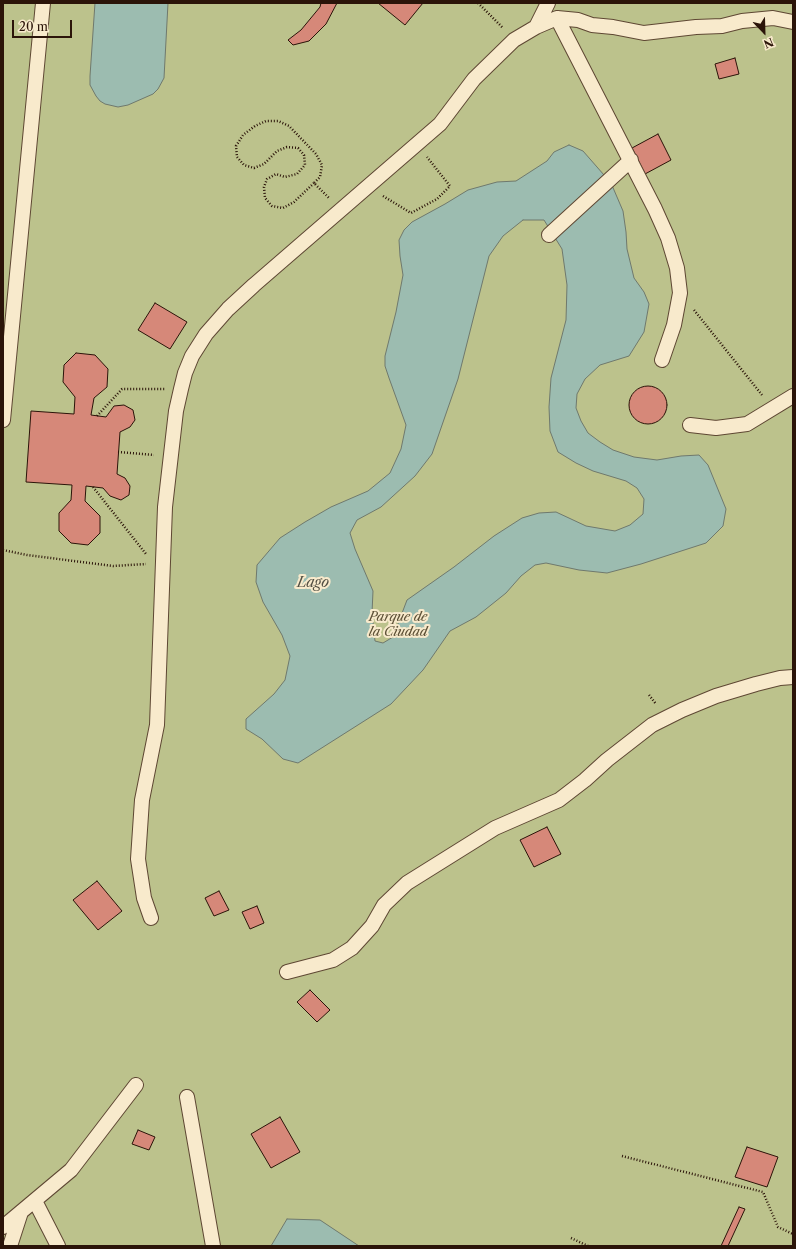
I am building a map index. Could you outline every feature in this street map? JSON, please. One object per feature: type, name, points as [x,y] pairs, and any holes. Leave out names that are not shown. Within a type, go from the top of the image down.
[{"type":"street","points":[[3,420],[43,3]]},
{"type":"street","points":[[536,27],[548,3]]},
{"type":"street","points":[[557,18],[655,209],[668,238],[677,268],[680,293],[674,325],[662,360]]},
{"type":"street","points":[[151,918],[144,898],[138,859],[142,800],[157,725],[158,563],[176,411],[185,373],[198,345],[228,309],[367,186],[440,124],[474,79],[514,40],[536,27],[557,18],[578,20],[592,25],[644,33],[696,27],[722,26],[742,21],[772,18],[793,22]]},
{"type":"street","points":[[549,235],[630,160]]},
{"type":"street","points":[[690,425],[716,428],[747,424],[793,396]]},
{"type":"street","points":[[287,972],[333,960],[352,948],[372,926],[384,905],[407,883],[495,828],[559,800],[652,725],[682,710],[716,696],[780,678],[793,677]]},
{"type":"street","points":[[3,1227],[71,1170],[136,1085]]},
{"type":"street","points":[[187,1097],[214,1246]]},
{"type":"street","points":[[35,1201],[58,1246]]},
{"type":"street","points":[[10,1246],[22,1212]]},
{"type":"path","points":[[478,3],[514,40]]},
{"type":"path","points":[[266,121],[278,121],[289,126],[316,154],[322,165],[320,177],[314,183],[294,202],[283,208],[272,206],[265,198],[264,187],[267,179],[276,174],[285,177],[297,174],[305,165],[304,155],[298,148],[287,147],[278,151],[264,164],[254,168],[244,165],[237,157],[236,146],[243,135],[255,126],[266,121]]},
{"type":"path","points":[[367,186],[411,213],[437,199],[450,186],[416,144]]},
{"type":"path","points":[[314,183],[340,210]]},
{"type":"path","points":[[680,293],[773,409]]},
{"type":"path","points":[[98,416],[122,389],[181,389]]},
{"type":"path","points":[[118,452],[170,457]]},
{"type":"path","points":[[93,487],[158,563]]},
{"type":"path","points":[[3,550],[27,555],[113,566],[158,563]]},
{"type":"path","points":[[622,1156],[763,1192],[778,1228],[793,1234]]},
{"type":"path","points":[[571,1238],[588,1246]]},
{"type":"green space","name":"Parque de la Ciudad","points":[[3,3],[793,3],[793,1246],[3,1246]]},
{"type":"water","points":[[95,3],[168,3],[164,78],[158,89],[153,94],[128,105],[118,107],[105,104],[96,96],[90,85]]},
{"type":"water","name":"Lago","points":[[569,145],[583,151],[611,183],[623,211],[627,249],[634,278],[644,292],[649,304],[644,332],[629,356],[600,365],[585,379],[577,394],[576,408],[581,421],[588,433],[600,442],[613,450],[634,457],[657,460],[699,455],[708,465],[726,509],[723,526],[706,543],[641,564],[607,573],[579,570],[546,563],[535,565],[521,576],[506,593],[476,617],[450,631],[423,670],[391,704],[298,763],[283,759],[262,739],[246,729],[246,719],[274,694],[285,680],[290,656],[282,635],[263,602],[256,582],[257,565],[280,538],[331,507],[368,491],[390,473],[401,449],[406,425],[385,366],[385,356],[403,275],[399,240],[404,230],[412,222],[468,190],[497,182],[516,181],[547,161],[554,152]],"holes":[[[523,220],[544,220],[562,249],[567,285],[566,320],[551,378],[549,407],[550,431],[558,452],[593,471],[626,481],[637,488],[644,499],[643,514],[630,525],[615,531],[586,526],[556,512],[539,513],[522,518],[494,536],[454,567],[407,600],[393,637],[383,643],[375,641],[372,613],[373,591],[355,549],[350,533],[357,520],[381,507],[415,476],[432,454],[458,379],[489,256],[503,236]]]},
{"type":"water","points":[[287,1219],[320,1220],[359,1246],[271,1246]]},
{"type":"building","points":[[321,3],[337,3],[326,24],[309,41],[293,45],[288,40],[301,30],[320,7]]},
{"type":"building","points":[[378,3],[423,3],[405,25]]},
{"type":"building","points":[[735,58],[739,74],[719,79],[715,64]]},
{"type":"building","points":[[658,134],[671,160],[645,174],[632,148]]},
{"type":"building","points":[[155,303],[187,322],[170,349],[138,330]]},
{"type":"building","points":[[76,353],[95,355],[108,369],[107,387],[94,398],[91,415],[106,417],[114,406],[124,405],[133,410],[135,420],[130,427],[120,432],[117,474],[125,478],[130,486],[129,495],[121,500],[110,496],[103,488],[86,486],[85,501],[100,516],[100,533],[88,545],[71,543],[59,531],[59,513],[71,500],[72,485],[26,482],[31,411],[74,414],[75,397],[63,382],[64,365]]},
{"type":"building","points":[[644,386],[652,386],[662,391],[666,398],[666,412],[662,419],[652,424],[644,424],[634,419],[632,416],[629,409],[629,401],[634,391],[637,389]]},
{"type":"building","points":[[547,827],[561,854],[534,867],[520,840]]},
{"type":"building","points":[[97,881],[122,911],[98,930],[73,900]]},
{"type":"building","points":[[219,891],[229,910],[214,916],[205,898]]},
{"type":"building","points":[[257,906],[264,923],[250,929],[242,912]]},
{"type":"building","points":[[310,990],[330,1010],[317,1022],[297,1002]]},
{"type":"building","points":[[280,1117],[300,1152],[271,1168],[251,1134]]},
{"type":"building","points":[[138,1130],[155,1137],[149,1150],[132,1144]]},
{"type":"building","points":[[747,1147],[778,1157],[767,1187],[735,1177]]},
{"type":"building","points":[[739,1207],[745,1209],[728,1246],[721,1246]]}]
